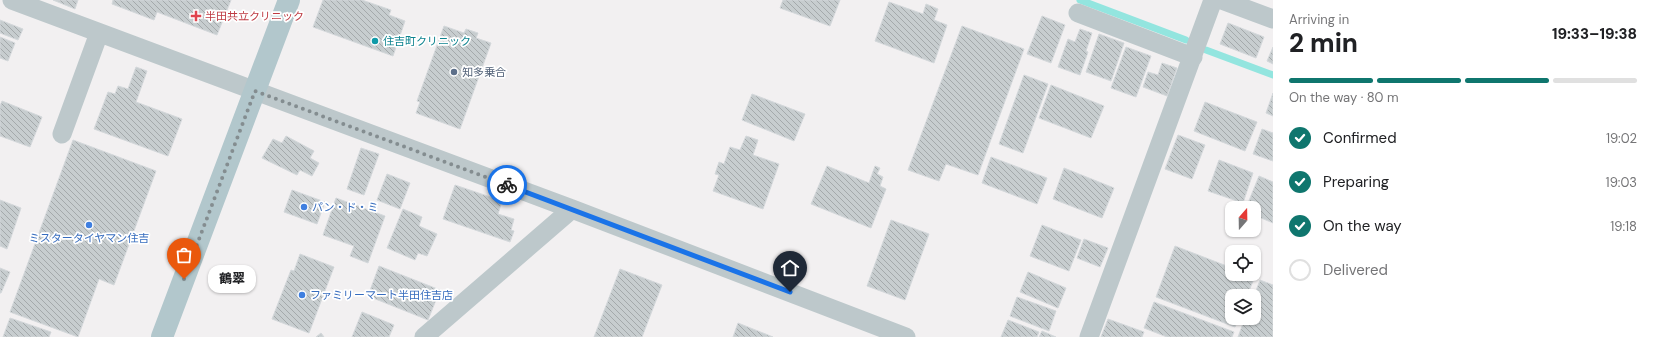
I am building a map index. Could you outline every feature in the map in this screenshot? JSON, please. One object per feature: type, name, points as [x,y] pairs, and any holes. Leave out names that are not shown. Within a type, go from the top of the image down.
[{"type":"main road","points":[[162,337],[289,0]]},
{"type":"street","points":[[12,0],[572,209],[906,337]]},
{"type":"street","points":[[1089,337],[1214,0]]},
{"type":"street","points":[[1222,0],[1273,19]]},
{"type":"street","points":[[1078,13],[1193,57]]},
{"type":"street","points":[[62,134],[99,33]]},
{"type":"street","points":[[424,337],[572,209]]},
{"type":"building","points":[[53,0],[78,0],[75,9]]},
{"type":"building","name":"半田共立クリニック","points":[[113,0],[231,0],[217,35],[157,12],[154,20],[112,4]]},
{"type":"building","name":"住吉町クリニック","points":[[323,0],[362,0],[391,10],[389,15],[405,21],[393,56],[313,27]]},
{"type":"building","points":[[783,0],[840,0],[830,26],[780,8]]},
{"type":"building","points":[[889,2],[923,14],[926,4],[938,9],[934,20],[947,25],[934,63],[875,41]]},
{"type":"building","points":[[1042,16],[1065,25],[1051,63],[1027,54]]},
{"type":"building","points":[[0,20],[23,29],[18,40],[0,33]]},
{"type":"building","points":[[1228,23],[1264,37],[1256,58],[1220,44]]},
{"type":"building","name":"知多乗合","points":[[444,26],[464,33],[466,29],[478,33],[476,38],[491,43],[460,129],[416,113],[420,102],[417,101]]},
{"type":"building","points":[[962,26],[1024,49],[978,175],[946,164],[939,181],[908,170]]},
{"type":"building","points":[[1080,29],[1092,33],[1086,51],[1088,52],[1080,75],[1058,67],[1068,39],[1075,42]]},
{"type":"building","points":[[1099,34],[1124,43],[1111,81],[1086,72]]},
{"type":"building","points":[[0,37],[15,43],[8,61],[0,58]]},
{"type":"building","points":[[1126,47],[1151,56],[1136,97],[1111,88]]},
{"type":"building","points":[[1273,47],[1273,64],[1267,61]]},
{"type":"building","points":[[1162,63],[1177,68],[1167,96],[1143,87],[1148,72],[1158,75]]},
{"type":"building","points":[[136,67],[147,71],[136,102],[182,119],[168,156],[94,129],[108,92],[115,94],[118,86],[128,89]]},
{"type":"building","points":[[1024,75],[1048,84],[1023,153],[999,144]]},
{"type":"building","points":[[1051,85],[1104,106],[1091,138],[1039,118]]},
{"type":"building","points":[[1273,93],[1273,116],[1266,113]]},
{"type":"building","points":[[752,94],[805,114],[794,141],[742,120]]},
{"type":"building","points":[[2,101],[42,117],[30,147],[0,136],[0,106]]},
{"type":"building","points":[[1205,102],[1257,122],[1245,151],[1194,131]]},
{"type":"building","points":[[1262,129],[1273,133],[1273,161],[1253,154]]},
{"type":"building","points":[[1178,135],[1205,145],[1192,179],[1165,169]]},
{"type":"building","points":[[286,136],[314,151],[310,158],[319,163],[312,176],[300,170],[297,175],[262,158],[273,139],[282,143]]},
{"type":"building","points":[[746,136],[758,140],[753,155],[779,164],[763,209],[713,191],[719,175],[715,174],[719,162],[724,164],[730,147],[740,150]]},
{"type":"building","name":"ミスタータイヤマン住吉","points":[[73,140],[156,171],[114,285],[99,279],[78,337],[10,312]]},
{"type":"building","points":[[361,148],[379,154],[364,195],[347,189]]},
{"type":"building","points":[[991,157],[1047,178],[1037,204],[982,183]]},
{"type":"building","points":[[1219,160],[1253,173],[1244,201],[1237,201],[1208,191]]},
{"type":"building","points":[[827,166],[869,183],[875,166],[880,168],[877,174],[883,177],[880,186],[886,189],[871,228],[811,204]]},
{"type":"building","points":[[1064,168],[1114,188],[1102,218],[1053,199]]},
{"type":"building","points":[[387,174],[410,183],[400,209],[377,200]]},
{"type":"building","points":[[1259,176],[1273,182],[1273,223],[1261,218],[1261,201],[1249,201]]},
{"type":"building","points":[[455,185],[502,201],[498,214],[514,219],[511,230],[514,231],[510,242],[443,219]]},
{"type":"building","name":"パン・ド・ミ","points":[[292,190],[325,202],[317,224],[284,212]]},
{"type":"building","points":[[336,198],[385,216],[368,263],[350,256],[354,246],[323,235]]},
{"type":"building","points":[[0,200],[21,208],[7,249],[0,246]]},
{"type":"building","points":[[403,209],[422,217],[419,226],[437,234],[427,256],[418,253],[415,260],[387,248]]},
{"type":"building","points":[[891,220],[929,234],[905,300],[867,286]]},
{"type":"building","points":[[1042,225],[1081,240],[1069,271],[1030,256]]},
{"type":"building","points":[[1084,239],[1108,248],[1100,267],[1077,258]]},
{"type":"building","points":[[1175,246],[1225,265],[1225,281],[1253,281],[1250,289],[1225,289],[1225,323],[1156,297]]},
{"type":"building","name":"ファミリーマート半田住吉店","points":[[300,254],[334,267],[309,333],[272,319],[291,270],[294,271]]},
{"type":"building","points":[[379,266],[440,290],[428,320],[368,296]]},
{"type":"building","points":[[0,268],[10,272],[1,293],[0,293]]},
{"type":"building","points":[[620,269],[662,285],[642,337],[594,337]]},
{"type":"building","points":[[1028,272],[1066,288],[1058,308],[1020,292]]},
{"type":"building","points":[[1261,280],[1273,285],[1273,337],[1238,337],[1242,325],[1261,325],[1261,289],[1257,289]]},
{"type":"building","points":[[1017,297],[1056,311],[1049,331],[1010,316]]},
{"type":"building","points":[[1154,302],[1234,332],[1232,337],[1167,337],[1144,328]]},
{"type":"building","points":[[362,312],[394,325],[389,337],[352,337]]},
{"type":"building","points":[[10,318],[51,332],[49,337],[3,337]]},
{"type":"building","points":[[1108,319],[1144,332],[1142,337],[1101,337]]},
{"type":"building","points":[[1008,320],[1039,332],[1037,337],[1001,337]]},
{"type":"building","points":[[738,323],[773,337],[733,337]]},
{"type":"building","points":[[1042,331],[1056,337],[1039,337]]},
{"type":"building","points":[[321,333],[324,337],[316,337]]},
{"type":"waterway","points":[[1080,0],[1186,40]]},
{"type":"waterway","points":[[1206,50],[1273,75]]},
{"type":"way so far","points":[[184,279],[255,91],[507,185]]},
{"type":"place","name":"半田共立クリニック","points":[[196,16]]},
{"type":"place","name":"住吉町クリニック","points":[[375,41]]},
{"type":"place","name":"知多乗合","points":[[454,72]]},
{"type":"place","name":"パン・ド・ミ","points":[[304,207]]},
{"type":"place","name":"ミスタータイヤマン住吉","points":[[89,225]]},
{"type":"place","name":"鶴翠","points":[[184,279]]},
{"type":"place","name":"ファミリーマート半田住吉店","points":[[302,295]]},
{"type":"route","points":[[507,185],[790,292]]}]
